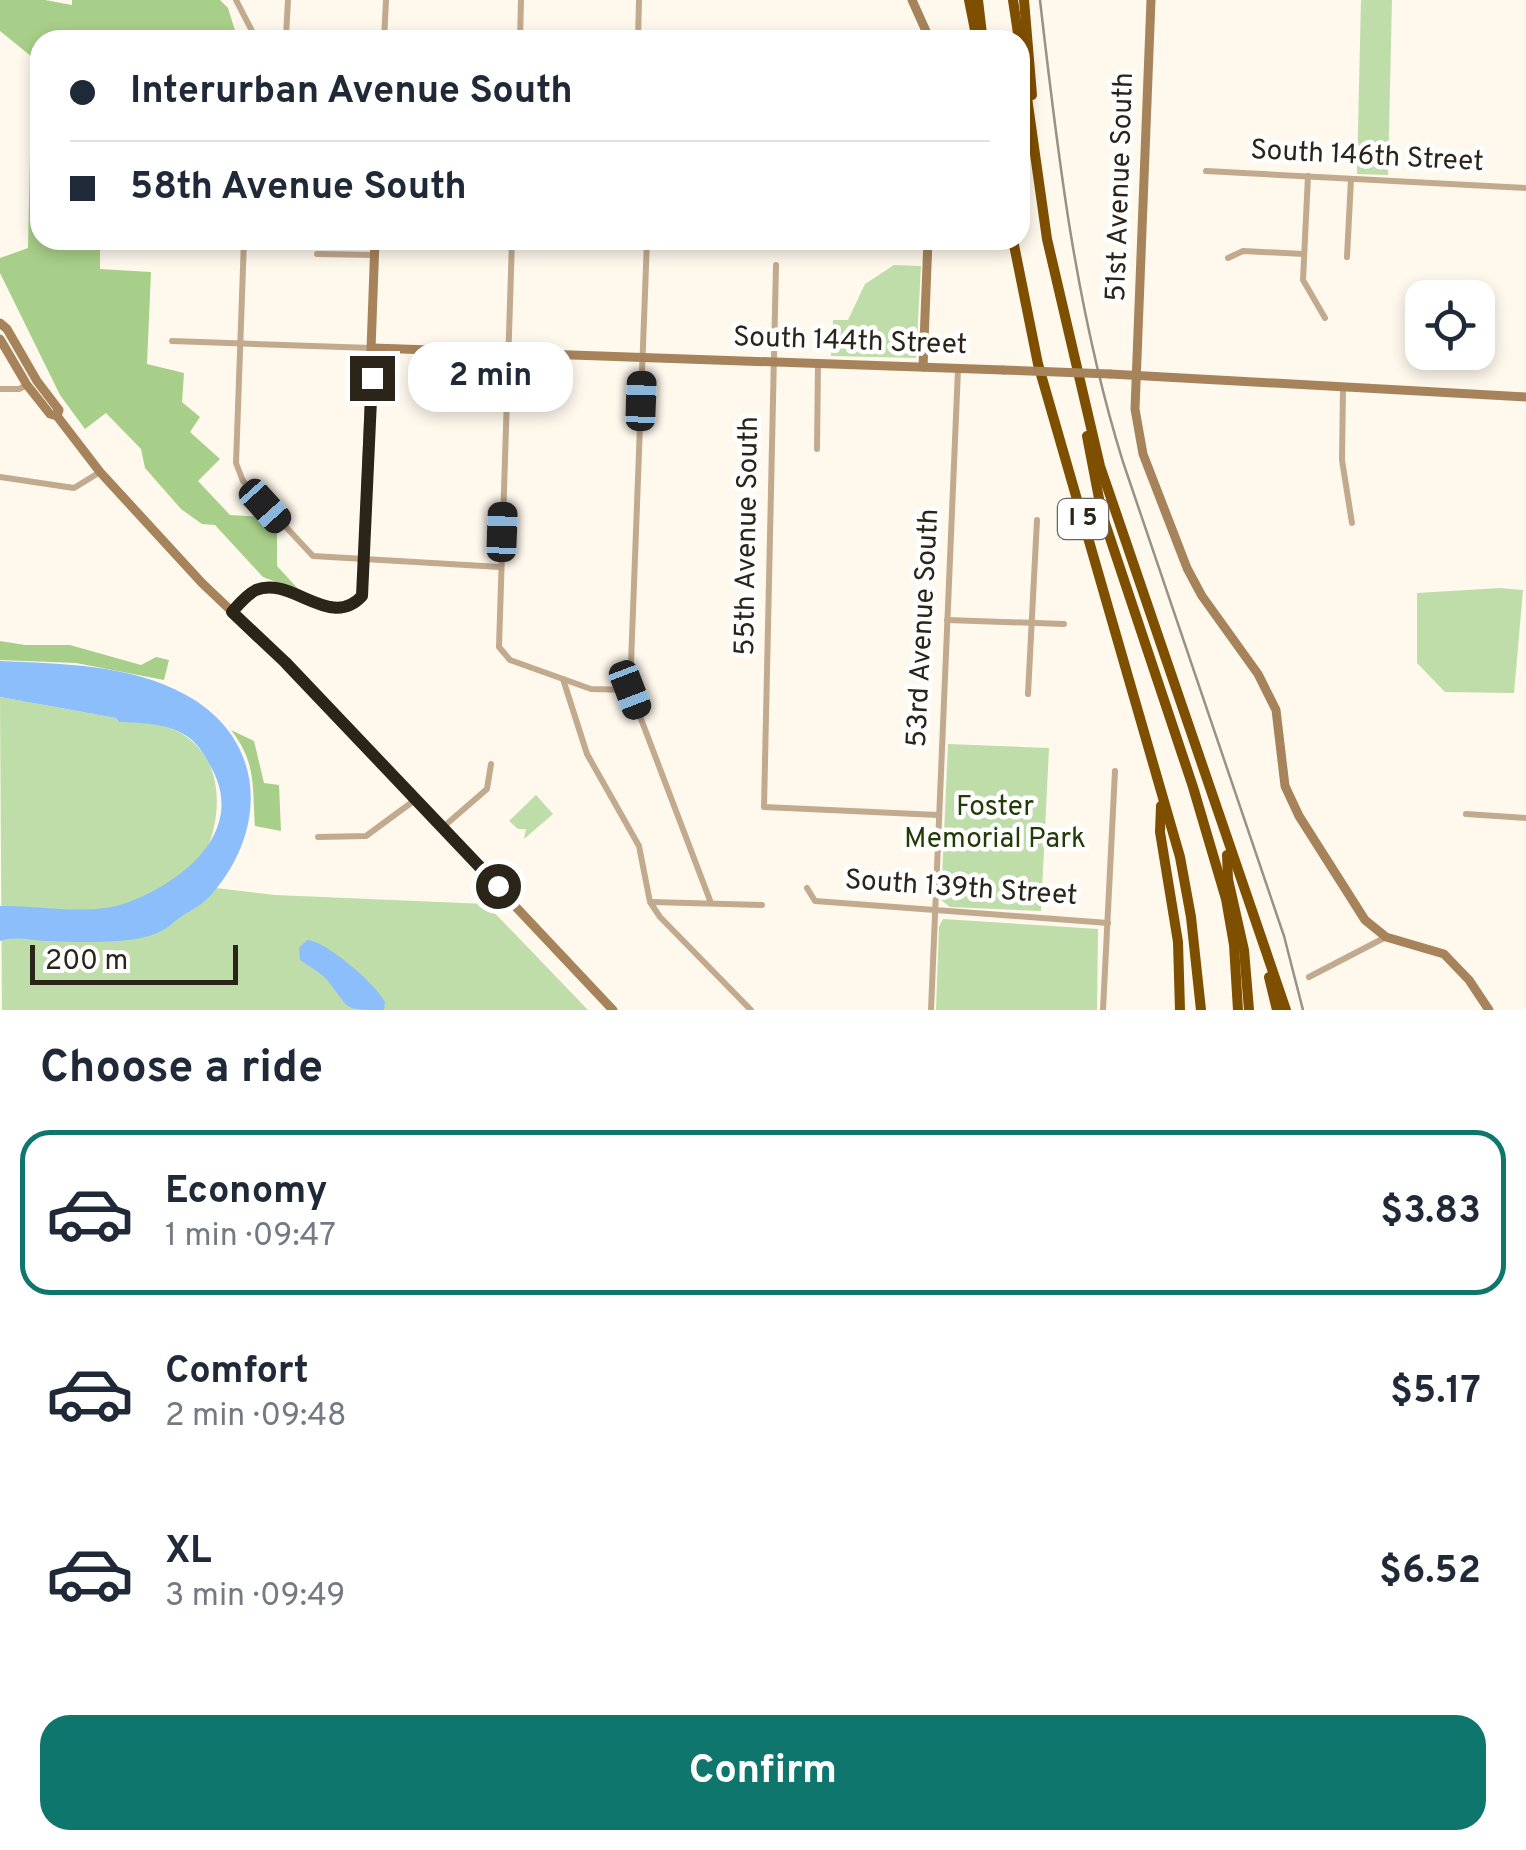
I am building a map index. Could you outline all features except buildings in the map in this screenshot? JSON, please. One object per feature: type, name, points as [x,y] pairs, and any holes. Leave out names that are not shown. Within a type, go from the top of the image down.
[{"type":"highway","points":[[969,0],[977,30]]},
{"type":"highway","points":[[978,0],[980,30]]},
{"type":"highway","points":[[1014,0],[1018,30]]},
{"type":"highway","points":[[1024,0],[1027,30]]},
{"type":"highway","points":[[1030,55],[1034,146]]},
{"type":"highway","name":"I 5","points":[[1030,118],[1047,239],[1081,395],[1114,508],[1262,942],[1276,1010]]},
{"type":"highway","name":"I 5","points":[[1015,250],[1038,364],[1184,874],[1201,1010]]},
{"type":"highway","name":"I 5","points":[[1081,395],[1102,514],[1194,788],[1226,899],[1234,945],[1238,1010]]},
{"type":"highway","points":[[1162,795],[1160,832],[1178,942],[1180,1010]]},
{"type":"highway","points":[[1227,844],[1228,878],[1244,950],[1249,1010]]},
{"type":"highway","points":[[1262,942],[1286,1010]]},
{"type":"street","points":[[236,0],[251,30]]},
{"type":"street","points":[[286,30],[288,0]]},
{"type":"street","points":[[384,30],[386,0]]},
{"type":"street","points":[[520,30],[522,0]]},
{"type":"street","points":[[638,30],[639,0]]},
{"type":"street","points":[[912,0],[926,30]]},
{"type":"street","name":"51st Avenue South","points":[[1151,0],[1136,376],[1138,432],[1154,487],[1194,582],[1258,674],[1276,710],[1290,801],[1365,920],[1386,937]]},
{"type":"street","name":"South 146th Street","points":[[1206,171],[1526,188]]},
{"type":"street","points":[[1308,176],[1304,286],[1326,318]]},
{"type":"street","points":[[1347,257],[1351,179]]},
{"type":"street","points":[[244,250],[238,470],[244,482],[309,554],[319,558],[500,566]]},
{"type":"street","points":[[232,612],[249,594],[268,588],[331,608],[347,607],[359,600],[364,588],[375,250]]},
{"type":"street","points":[[512,250],[498,638],[502,654],[591,689],[630,690]]},
{"type":"street","points":[[647,250],[630,690],[710,903]]},
{"type":"street","points":[[923,367],[928,250]]},
{"type":"street","points":[[1228,258],[1242,251],[1304,254]]},
{"type":"street","points":[[318,254],[375,255]]},
{"type":"street","name":"55th Avenue South","points":[[776,266],[764,807],[938,815]]},
{"type":"street","points":[[0,323],[59,410],[57,416]]},
{"type":"street","points":[[0,338],[27,384],[100,472],[613,1010]]},
{"type":"street","name":"South 144th Street","points":[[172,341],[1110,374],[1526,397]]},
{"type":"street","points":[[817,450],[818,363]]},
{"type":"street","name":"53rd Avenue South","points":[[931,1010],[958,369]]},
{"type":"street","points":[[0,390],[19,389],[27,384]]},
{"type":"street","points":[[1343,387],[1342,460],[1352,523]]},
{"type":"street","points":[[0,477],[74,488],[100,472]]},
{"type":"street","points":[[1028,694],[1037,520]]},
{"type":"street","points":[[947,620],[1064,624]]},
{"type":"street","points":[[563,679],[586,754],[639,846],[650,902],[660,918],[751,1010]]},
{"type":"street","points":[[442,828],[487,788],[491,764]]},
{"type":"street","points":[[1103,1010],[1115,771]]},
{"type":"street","points":[[318,837],[366,836],[416,800]]},
{"type":"street","points":[[1466,814],[1526,818]]},
{"type":"street","name":"South 139th Street","points":[[808,888],[812,899],[1108,922]]},
{"type":"street","points":[[650,902],[762,905]]},
{"type":"street","points":[[1308,978],[1386,937],[1444,954],[1469,980],[1489,1010]]},
{"type":"green space","points":[[0,0],[45,0],[72,5],[72,0],[220,0],[228,8],[235,30],[30,30],[30,55],[0,31]]},
{"type":"green space","points":[[1361,0],[1392,0],[1388,175],[1357,174]]},
{"type":"green space","points":[[30,152],[30,250],[100,250],[100,269],[151,272],[147,364],[184,373],[182,402],[200,417],[190,432],[220,459],[198,481],[230,515],[265,517],[277,529],[277,566],[300,591],[263,577],[215,525],[202,524],[181,509],[145,468],[141,449],[106,413],[85,429],[60,395],[0,273],[0,258],[28,248]]},
{"type":"green space","points":[[894,265],[921,266],[916,358],[831,356],[833,320],[848,320],[865,284]]},
{"type":"green space","points":[[1523,590],[1514,693],[1445,692],[1417,663],[1417,593]]},
{"type":"green space","points":[[0,641],[70,645],[141,665],[156,657],[169,660],[164,680],[76,663],[0,660]]},
{"type":"green space","points":[[0,697],[116,718],[119,722],[159,725],[195,744],[214,776],[217,795],[212,834],[205,853],[216,888],[275,895],[486,904],[588,1010],[2,1010]]},
{"type":"green space","points":[[231,730],[254,741],[264,783],[279,785],[281,831],[255,826],[249,765]]},
{"type":"green space","name":"Foster Memorial Park","points":[[948,744],[1049,748],[1041,911],[950,907],[941,900]]},
{"type":"green space","points":[[536,795],[553,814],[524,839],[526,829],[518,829],[509,821]]},
{"type":"green space","name":"Foster Memorial Park","points":[[943,919],[1098,929],[1097,1010],[936,1010],[939,927]]},
{"type":"water","points":[[0,661],[119,671],[165,685],[213,714],[232,737],[245,762],[250,789],[249,817],[242,845],[228,872],[205,900],[164,929],[135,939],[0,941],[0,906],[98,909],[129,902],[168,882],[202,853],[214,835],[221,815],[221,794],[205,756],[185,735],[161,726],[119,722],[116,718],[0,697]]},
{"type":"water","points":[[307,940],[326,947],[362,975],[380,994],[384,1010],[354,1008],[345,1003],[325,978],[300,960],[299,948]]},
{"type":"tram line","points":[[1040,0],[1071,233],[1107,405],[1284,936],[1303,1010]]},
{"type":"route","points":[[372,378],[362,596],[347,607],[331,608],[276,588],[261,588],[249,594],[232,612],[285,662],[498,886]]}]
